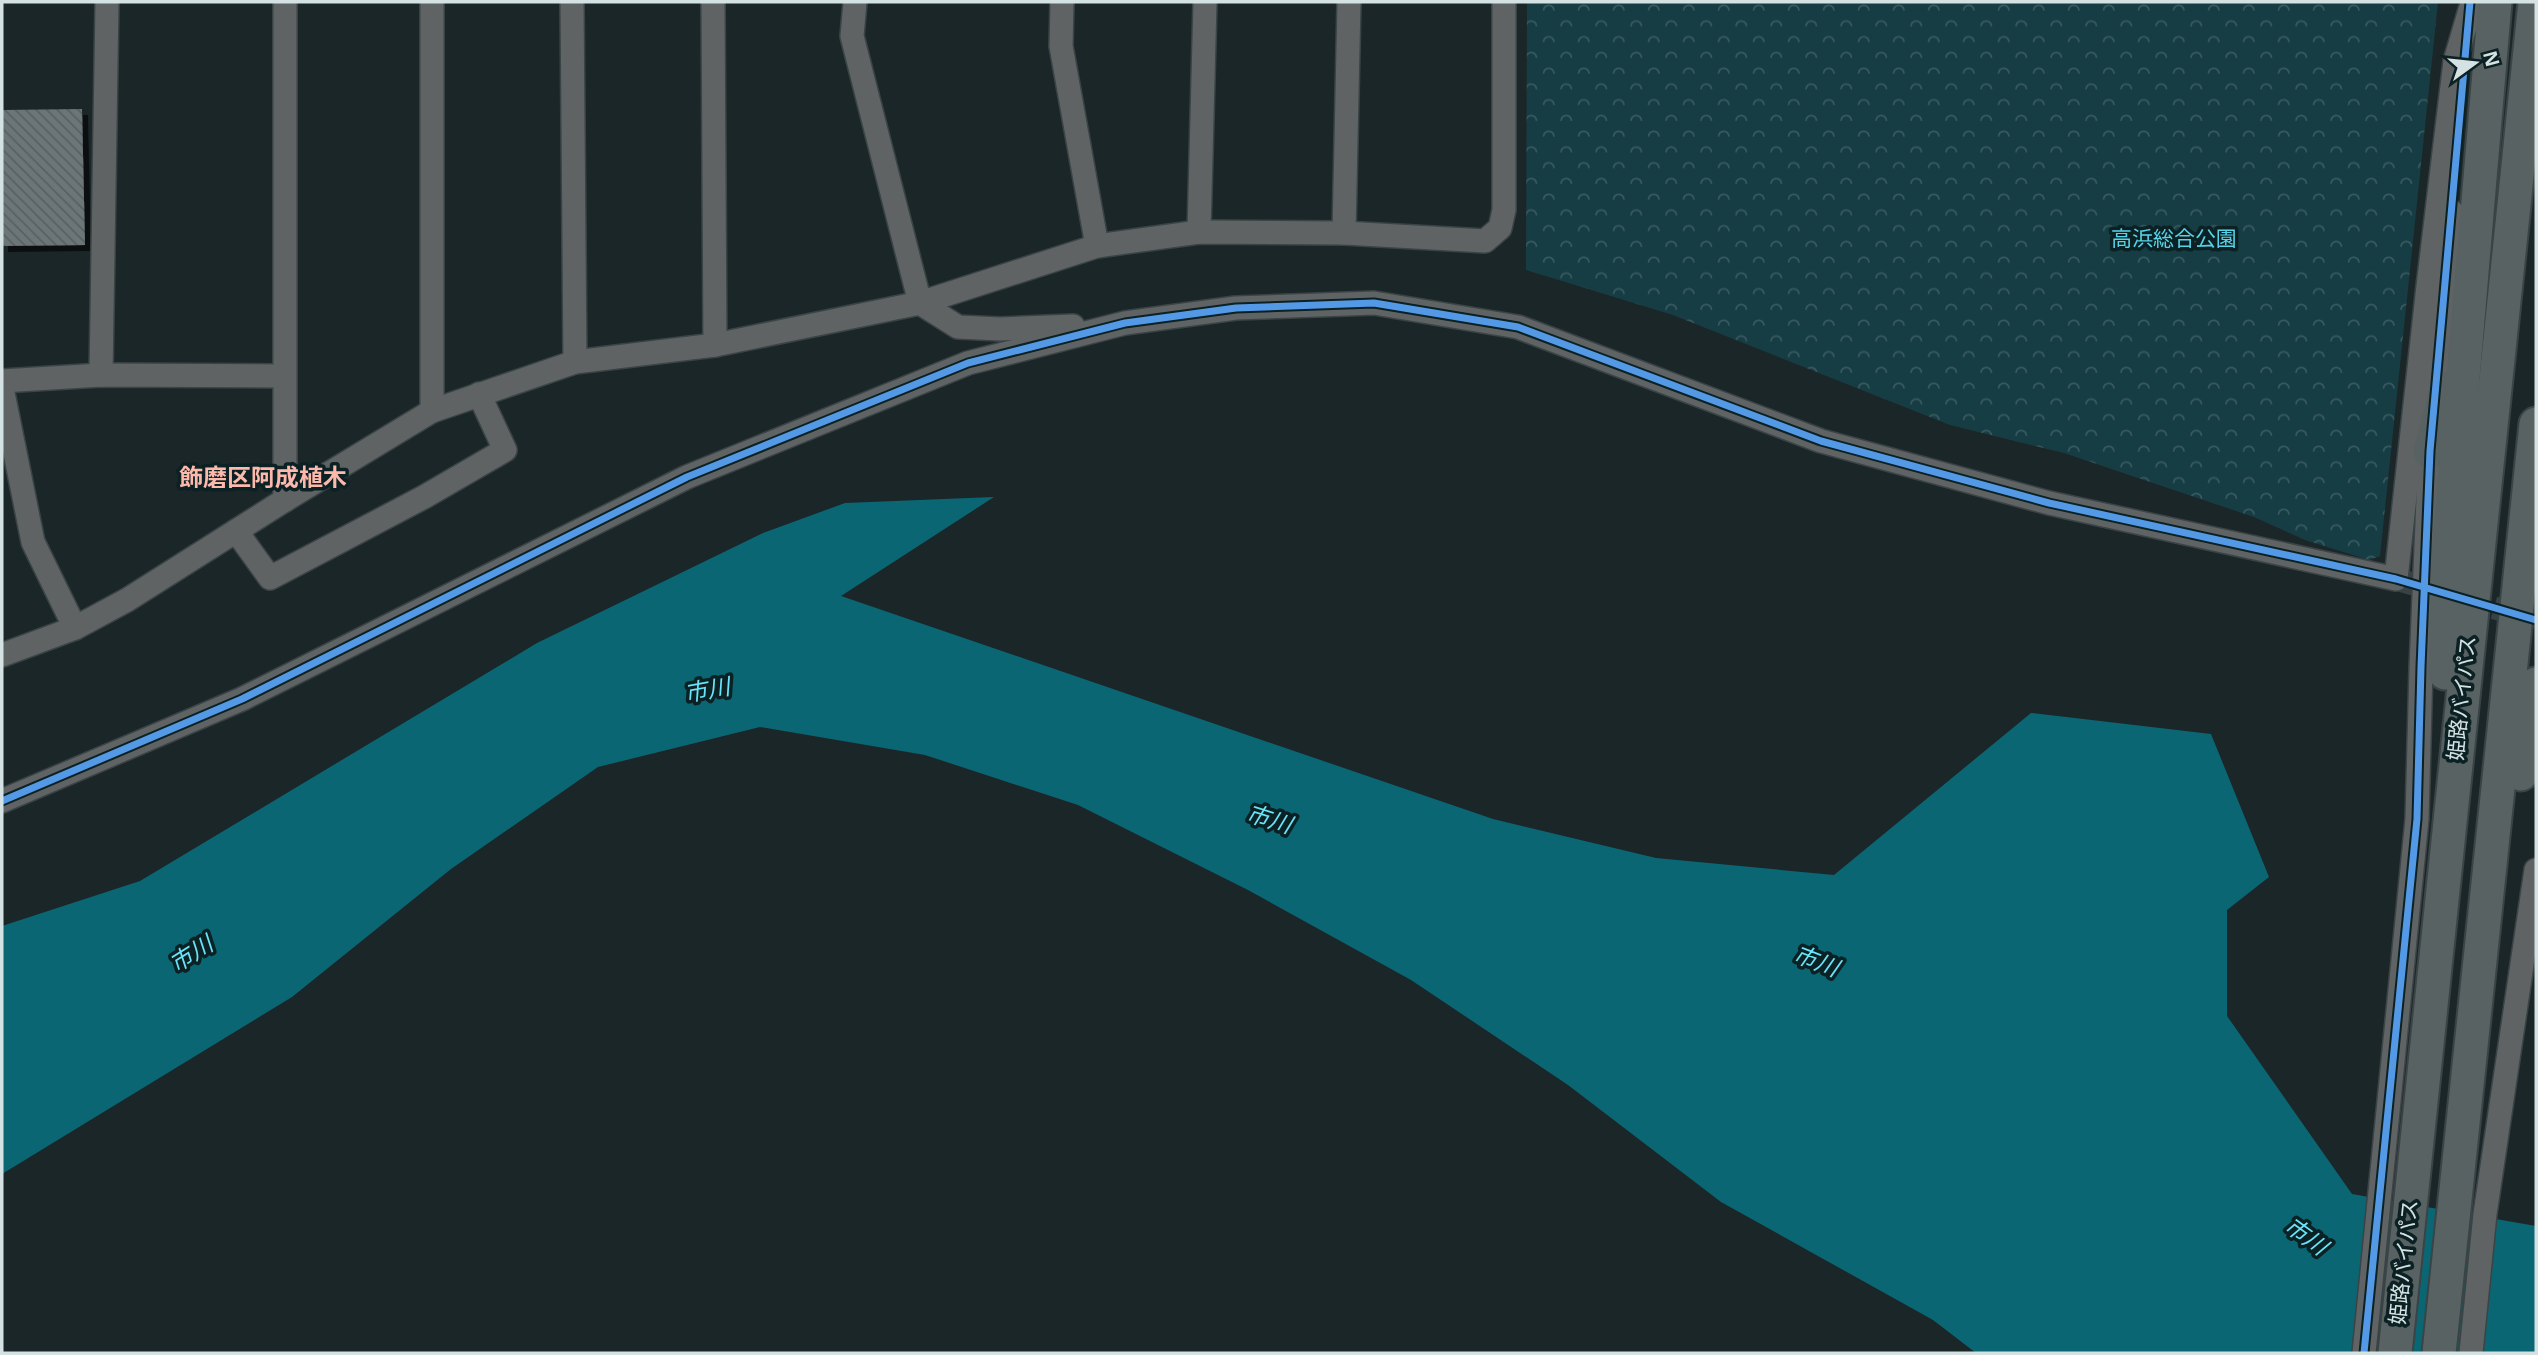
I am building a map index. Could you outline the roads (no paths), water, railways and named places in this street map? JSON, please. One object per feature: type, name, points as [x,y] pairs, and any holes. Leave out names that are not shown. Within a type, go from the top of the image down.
[{"type":"highway","name":"姫路バイパス","points":[[2395,1353],[2445,856],[2443,674],[2535,2]]},
{"type":"highway","points":[[2443,674],[2448,555],[2469,307],[2478,4]]},
{"type":"highway","points":[[2430,451],[2469,307]]},
{"type":"highway","points":[[2440,1353],[2469,1075],[2526,693],[2536,424]]},
{"type":"street","points":[[101,376],[107,2]]},
{"type":"street","points":[[285,2],[285,500]]},
{"type":"street","points":[[432,2],[432,411]]},
{"type":"street","points":[[572,2],[575,362]]},
{"type":"street","points":[[713,2],[715,345]]},
{"type":"street","points":[[855,2],[852,36],[920,303],[958,327],[1000,329],[1125,323],[1236,308],[1374,303],[1518,327],[1821,441],[2049,503],[2396,579],[2454,75],[2478,4]]},
{"type":"street","points":[[1062,2],[1060,46],[1097,246]]},
{"type":"street","points":[[1199,232],[1205,2]]},
{"type":"street","points":[[1344,233],[1349,2]]},
{"type":"street","points":[[2,656],[75,628],[127,600],[432,411],[575,362],[715,345],[920,303],[1097,246],[1199,232],[1344,233],[1485,241],[1500,228],[1504,210],[1504,2]]},
{"type":"street","points":[[2364,1353],[2417,819],[2443,674],[2430,451],[2478,4]]},
{"type":"street","points":[[2,801],[242,699],[687,477],[968,363],[1125,323]]},
{"type":"street","points":[[2,381],[101,376],[283,376]]},
{"type":"street","points":[[2,388],[33,542],[75,628]]},
{"type":"street","points":[[236,531],[270,578],[424,497],[505,450],[479,394]]},
{"type":"street","points":[[2471,1353],[2485,1214],[2536,870]]},
{"type":"water","name":"市川","points":[[994,497],[841,596],[1493,819],[1656,858],[1834,875],[2031,713],[2211,734],[2269,877],[2227,910],[2227,1016],[2352,1194],[2536,1226],[2536,1353],[1976,1353],[1933,1320],[1721,1202],[1568,1085],[1411,980],[1248,890],[1078,805],[925,755],[760,727],[598,767],[451,869],[292,997],[2,1174],[2,926],[140,881],[537,643],[763,533],[845,503]]},
{"type":"tunnel","points":[[2396,579],[2536,620]]},
{"type":"district","name":"飾磨区阿成植木","points":[[263,478]]},
{"type":"park label","name":"高浜総合公園","points":[[2174,239]]}]
